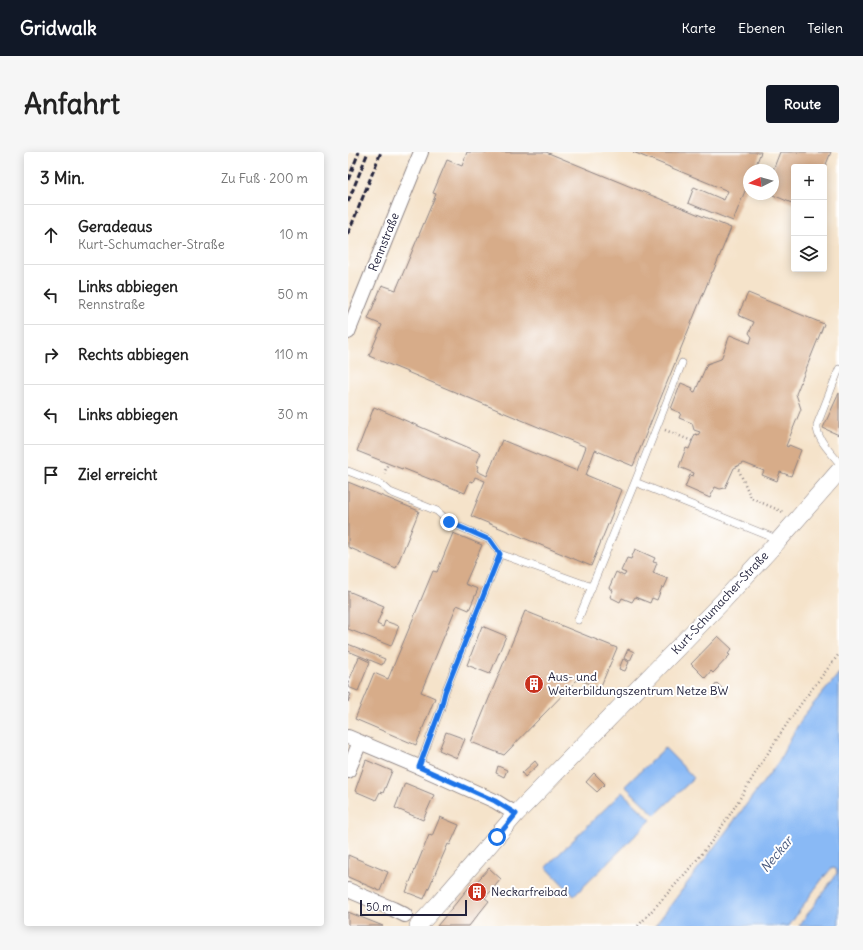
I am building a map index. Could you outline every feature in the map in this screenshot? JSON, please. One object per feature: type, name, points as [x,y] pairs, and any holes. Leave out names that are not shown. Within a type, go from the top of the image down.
[{"type":"street","name":"Rennstraße","points":[[348,332],[421,152]]},
{"type":"street","name":"Kurt-Schumacher-Straße","points":[[412,921],[441,901],[516,814],[724,600],[839,471]]},
{"type":"street","points":[[348,771],[354,740],[495,801],[516,814]]},
{"type":"street","points":[[348,890],[393,909],[412,921]]},
{"type":"lane","points":[[578,620],[682,363]]},
{"type":"lane","points":[[839,369],[817,425],[817,431],[839,463]]},
{"type":"lane","points":[[348,471],[380,484],[390,492],[437,512],[449,522],[490,540],[500,554],[592,587]]},
{"type":"lane","points":[[635,482],[779,540]]},
{"type":"lane","points":[[419,767],[441,708],[445,692],[500,554]]},
{"type":"path","points":[[657,426],[692,441]]},
{"type":"path","points":[[737,466],[751,498],[798,518]]},
{"type":"path","points":[[638,926],[694,864],[713,839],[795,712],[839,654]]},
{"type":"water","name":"Neckar","points":[[839,673],[839,926],[799,926],[837,873],[836,869],[833,868],[818,885],[789,926],[655,926],[779,761],[794,731],[805,714]]},
{"type":"water","points":[[665,748],[694,778],[655,815],[625,786]]},
{"type":"water","points":[[622,792],[651,820],[574,896],[546,867]]},
{"type":"building","points":[[467,152],[546,152],[731,228],[633,466],[595,450],[586,475],[622,490],[591,566],[471,516],[485,481],[475,477],[473,482],[470,481],[465,493],[357,451],[374,407],[481,453],[476,465],[479,466],[477,471],[487,476],[502,440],[577,471],[586,447],[369,356],[382,325],[368,319],[382,285],[396,290],[436,194],[433,193],[447,160],[462,166]]},
{"type":"building","points":[[633,152],[761,152],[756,164],[743,164],[743,196],[733,221],[688,203],[694,187],[724,200],[728,191]]},
{"type":"building","points":[[780,152],[831,152],[826,164],[791,164],[791,203],[779,198],[779,164],[775,164]]},
{"type":"building","points":[[748,293],[824,324],[796,394],[801,409],[786,446],[788,447],[789,445],[801,450],[791,476],[780,472],[777,481],[762,475],[764,471],[744,463],[734,468],[725,488],[720,489],[715,487],[710,498],[685,487],[690,475],[693,476],[694,473],[679,467],[686,448],[689,449],[695,434],[698,435],[700,432],[694,430],[692,423],[679,418],[681,413],[671,409],[681,383],[693,388],[692,391],[695,392],[707,364],[721,359],[730,335],[750,343],[752,337],[749,333],[754,322],[738,315]]},
{"type":"building","points":[[839,393],[839,435],[823,428]]},
{"type":"building","points":[[348,482],[419,511],[396,568],[348,547]]},
{"type":"building","points":[[453,533],[482,545],[465,584],[478,589],[469,610],[457,605],[421,692],[435,698],[416,745],[355,719],[374,673],[388,679],[433,571],[437,572]]},
{"type":"building","points":[[635,549],[655,558],[653,562],[657,563],[653,573],[668,579],[664,588],[662,587],[657,600],[652,598],[650,603],[635,597],[632,602],[622,598],[620,602],[610,597],[613,590],[609,588],[616,572],[624,576],[626,573],[621,571],[627,558],[631,559]]},
{"type":"building","points":[[348,591],[384,606],[377,624],[383,627],[385,621],[399,626],[391,646],[348,629]]},
{"type":"building","name":"Aus- und Weiterbildungszentrum Netze BW","points":[[525,611],[617,648],[600,688],[578,679],[504,755],[471,742]]},
{"type":"building","points":[[482,626],[506,636],[490,674],[467,665]]},
{"type":"building","points":[[718,636],[732,649],[728,654],[730,655],[713,673],[711,671],[705,678],[691,664]]},
{"type":"building","points":[[348,644],[385,659],[382,665],[348,651]]},
{"type":"building","points":[[628,649],[634,652],[630,661],[624,658]]},
{"type":"building","points":[[359,657],[370,662],[358,691],[348,687],[348,683]]},
{"type":"building","points":[[623,659],[629,662],[625,671],[619,669]]},
{"type":"building","points":[[717,683],[724,690],[719,695],[713,688]]},
{"type":"building","points":[[348,693],[351,694],[348,702]]},
{"type":"building","points":[[446,732],[465,739],[457,758],[439,750]]},
{"type":"building","points":[[366,760],[392,771],[383,793],[380,792],[376,800],[355,791]]},
{"type":"building","points":[[535,761],[538,765],[525,777],[522,773]]},
{"type":"building","points":[[498,766],[507,770],[504,777],[496,773]]},
{"type":"building","points":[[594,773],[605,784],[597,792],[586,782]]},
{"type":"building","points":[[405,783],[434,795],[423,820],[395,808]]},
{"type":"building","points":[[440,817],[459,825],[450,845],[448,844],[424,899],[406,892],[429,835],[432,836]]},
{"type":"building","points":[[348,855],[388,872],[380,891],[348,877]]},
{"type":"building","name":"Neckarfreibad","points":[[489,868],[501,879],[485,898],[489,901],[469,926],[437,926],[471,885],[472,887]]},
{"type":"building","points":[[348,912],[383,926],[348,926]]},
{"type":"railway","points":[[348,180],[359,152]]},
{"type":"railway","points":[[348,202],[368,152]]},
{"type":"railway","points":[[348,234],[381,152]]},
{"type":"place","name":"Aus- und Weiterbildungszentrum Netze BW","points":[[534,684]]},
{"type":"place","name":"Neckarfreibad","points":[[477,892]]},
{"type":"route","points":[[449,522],[490,540],[500,554],[445,692],[441,708],[419,767],[495,801],[516,814],[497,837]]}]
